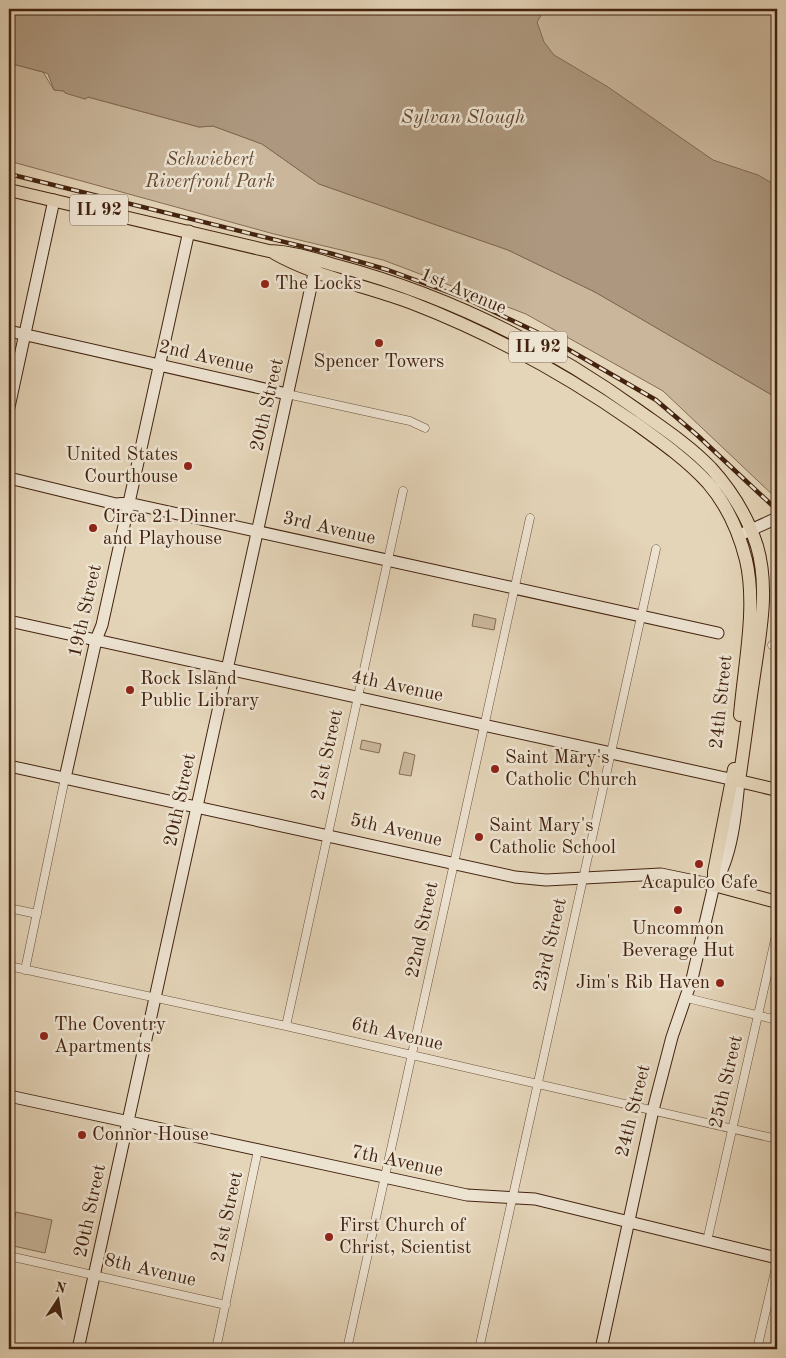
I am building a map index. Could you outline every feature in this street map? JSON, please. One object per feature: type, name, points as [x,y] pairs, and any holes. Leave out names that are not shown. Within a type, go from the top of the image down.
[{"type":"main road","name":"1st Avenue","points":[[9,190],[269,251],[290,252],[316,264],[401,286],[467,312],[530,343],[595,381],[659,425],[707,464],[729,491],[745,533]]},
{"type":"main road","name":"24th Street","points":[[714,885],[714,872],[736,781],[763,599],[762,572],[745,533]]},
{"type":"main road","name":"4th Avenue","points":[[736,781],[777,790]]},
{"type":"main road","name":"5th Avenue","points":[[714,885],[777,902]]},
{"type":"street","points":[[9,407],[54,200]]},
{"type":"street","name":"19th Street","points":[[25,970],[65,778],[96,640],[102,625],[189,231]]},
{"type":"street","name":"20th Street","points":[[78,1349],[316,264]]},
{"type":"street","name":"2nd Avenue","points":[[9,331],[158,366],[410,421],[425,428]]},
{"type":"street","name":"3rd Avenue","points":[[9,478],[116,504],[128,504],[257,531],[718,633]]},
{"type":"street","name":"21st Street","points":[[286,1026],[403,491]]},
{"type":"street","name":"22nd Street","points":[[347,1349],[530,518]]},
{"type":"street","points":[[745,533],[774,520]]},
{"type":"street","name":"23rd Street","points":[[479,1349],[656,549]]},
{"type":"street","name":"4th Avenue","points":[[9,621],[736,781]]},
{"type":"street","name":"5th Avenue","points":[[9,766],[453,864],[532,879],[661,874],[714,885]]},
{"type":"street","name":"24th Street","points":[[604,1349],[628,1222],[653,1110],[672,1037],[686,998],[714,885]]},
{"type":"street","points":[[9,908],[37,914]]},
{"type":"street","name":"25th Street","points":[[707,1241],[777,931]]},
{"type":"street","name":"6th Avenue","points":[[9,966],[286,1026],[777,1139]]},
{"type":"street","points":[[686,998],[777,1020]]},
{"type":"street","name":"7th Avenue","points":[[9,1096],[128,1120],[467,1195],[535,1199],[777,1258]]},
{"type":"street","name":"21st Street","points":[[216,1349],[258,1150]]},
{"type":"street","name":"8th Avenue","points":[[9,1256],[226,1305]]},
{"type":"street","points":[[757,1349],[777,1263]]},
{"type":"green space","points":[[504,9],[777,9],[777,206],[584,90]]},
{"type":"green space","name":"Schwiebert Riverfront Park","points":[[9,63],[43,72],[54,90],[64,91],[85,99],[88,97],[199,127],[213,126],[262,144],[319,184],[508,250],[595,292],[777,398],[777,499],[663,391],[526,314],[383,260],[274,234],[9,161]]},
{"type":"green space","points":[[474,614],[496,619],[494,630],[472,626]]},
{"type":"green space","points":[[362,740],[381,744],[379,753],[360,749]]},
{"type":"green space","points":[[404,752],[415,755],[411,776],[399,774]]},
{"type":"green space","points":[[16,1212],[52,1220],[45,1253],[9,1245]]},
{"type":"water","name":"Sylvan Slough","points":[[9,9],[545,9],[537,22],[544,42],[554,55],[608,87],[713,160],[758,175],[777,186],[777,398],[595,292],[508,250],[319,184],[262,144],[213,126],[199,127],[88,97],[85,99],[65,93],[64,91],[54,90],[48,74],[9,63]]},
{"type":"railway","points":[[9,174],[333,254],[388,270],[467,299],[545,336],[656,400],[697,435],[777,510]]},
{"type":"place","name":"The Locks","points":[[265,284]]},
{"type":"place","name":"Spencer Towers","points":[[379,343]]},
{"type":"place","name":"United States Courthouse","points":[[188,466]]},
{"type":"place","name":"Circa 21 Dinner and Playhouse","points":[[93,528]]},
{"type":"place","name":"Rock Island Public Library","points":[[130,690]]},
{"type":"place","name":"Saint Mary's Catholic Church","points":[[495,769]]},
{"type":"place","name":"Saint Mary's Catholic School","points":[[479,837]]},
{"type":"place","name":"Acapulco Cafe","points":[[699,864]]},
{"type":"place","name":"Uncommon Beverage Hut","points":[[678,910]]},
{"type":"place","name":"Jim's Rib Haven","points":[[720,983]]},
{"type":"place","name":"The Coventry Apartments","points":[[44,1036]]},
{"type":"place","name":"Connor House","points":[[82,1135]]},
{"type":"place","name":"First Church of Christ, Scientist","points":[[329,1237]]}]
